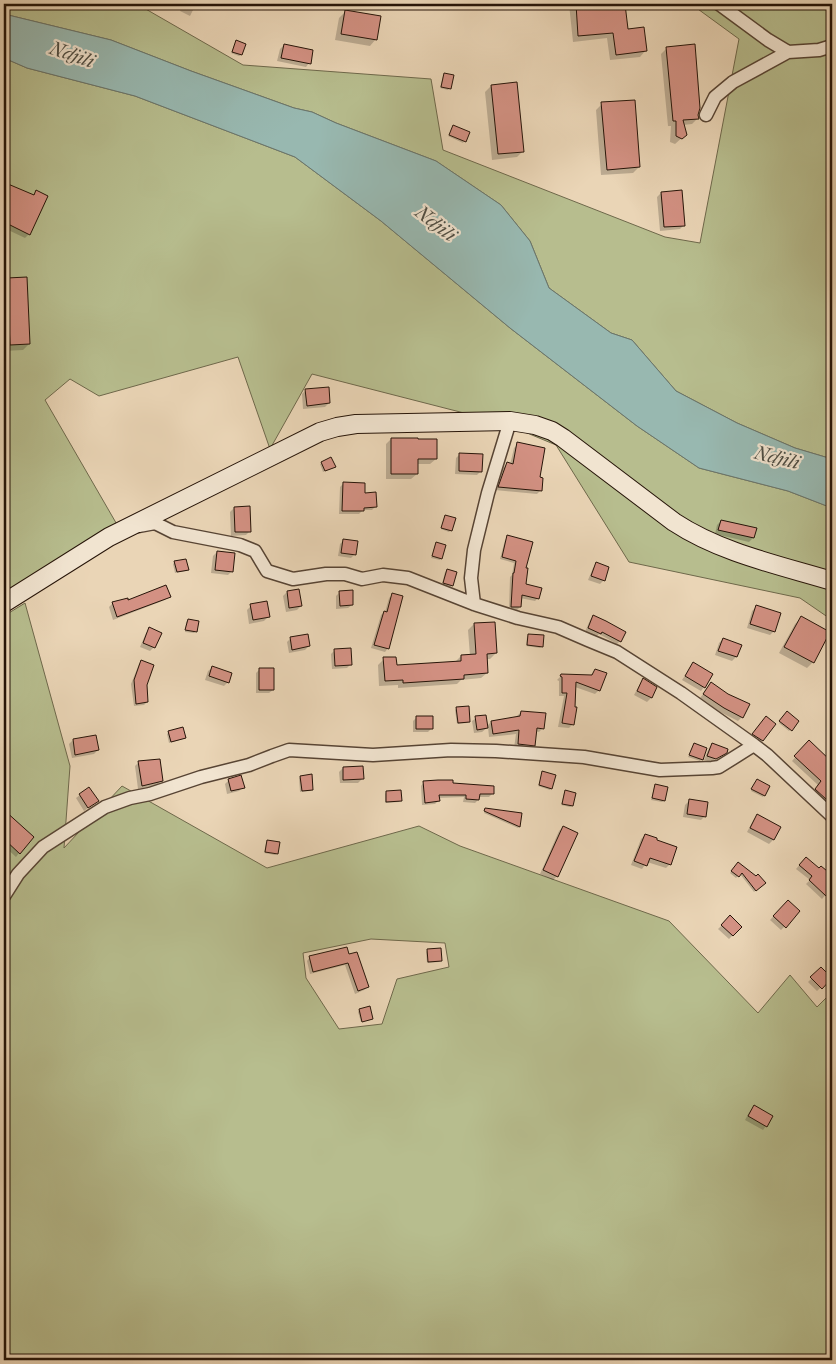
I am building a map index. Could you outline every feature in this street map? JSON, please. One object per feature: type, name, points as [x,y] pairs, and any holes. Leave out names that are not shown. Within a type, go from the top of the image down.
[{"type":"street","points":[[719,4],[768,40],[788,52]]},
{"type":"street","points":[[706,115],[715,97],[733,82],[788,52],[819,50],[832,46]]},
{"type":"street","points":[[474,604],[471,578],[474,550],[488,493],[510,421]]},
{"type":"street","points":[[4,603],[109,537],[320,432],[356,424],[510,421],[536,425],[552,431],[563,438],[690,533],[744,555],[832,581]]},
{"type":"street","points":[[109,537],[134,527],[155,523],[173,532],[228,542],[255,551],[266,571],[293,579],[326,574],[345,574],[362,579],[383,575],[408,578],[474,604],[518,618],[558,627],[617,652],[681,693],[767,754],[832,816]]},
{"type":"street","points":[[4,896],[18,874],[43,847],[105,807],[130,798],[150,794],[248,765],[289,750],[373,755],[451,750],[496,751],[584,756],[660,770],[719,767],[754,745]]},
{"type":"green space","points":[[4,4],[137,4],[243,65],[431,79],[443,150],[665,237],[700,243],[739,39],[691,4],[832,4],[832,459],[795,448],[737,423],[676,391],[632,340],[611,333],[549,288],[530,241],[501,205],[436,161],[312,112],[294,108],[111,40],[4,14]]},
{"type":"green space","points":[[4,58],[27,68],[135,96],[295,157],[381,221],[510,328],[637,426],[699,468],[788,491],[832,508],[832,620],[800,598],[629,562],[556,445],[503,423],[312,374],[270,449],[238,357],[99,396],[70,379],[45,400],[119,528],[4,597]]},
{"type":"green space","points":[[25,603],[70,766],[64,848],[122,786],[267,868],[419,826],[460,846],[669,921],[758,1013],[790,975],[817,1007],[832,992],[832,1360],[4,1360],[4,616]],"holes":[[[371,939],[445,943],[449,967],[397,979],[382,1024],[339,1029],[306,978],[303,953]]]},
{"type":"water","name":"Ndjili","points":[[4,14],[111,40],[294,108],[312,112],[436,161],[501,205],[530,241],[549,288],[611,333],[632,340],[676,391],[737,423],[795,448],[832,459],[832,508],[788,491],[699,468],[637,426],[510,328],[381,221],[295,157],[135,96],[27,68],[4,58]]},
{"type":"building","points":[[576,4],[595,4],[595,6],[625,4],[628,29],[644,27],[647,51],[616,55],[613,33],[578,36]]},
{"type":"building","points":[[345,10],[381,16],[377,40],[341,34]]},
{"type":"building","points":[[236,40],[246,44],[242,55],[232,52]]},
{"type":"building","points":[[284,44],[313,50],[311,64],[281,58]]},
{"type":"building","points":[[695,44],[700,108],[699,119],[683,120],[687,135],[682,139],[676,136],[676,121],[673,121],[666,47]]},
{"type":"building","points":[[444,73],[454,75],[451,89],[441,87]]},
{"type":"building","points":[[517,82],[524,152],[498,154],[491,85]]},
{"type":"building","points":[[635,100],[640,167],[607,170],[601,102]]},
{"type":"building","points":[[453,125],[470,132],[466,142],[449,135]]},
{"type":"building","points":[[8,184],[34,195],[36,190],[48,196],[30,235],[4,222],[4,194]]},
{"type":"building","points":[[682,190],[685,226],[664,227],[661,192]]},
{"type":"building","points":[[27,277],[30,344],[10,345],[7,278]]},
{"type":"building","points":[[329,387],[330,403],[307,406],[305,389]]},
{"type":"building","points":[[391,438],[437,439],[437,459],[418,459],[418,474],[391,474]]},
{"type":"building","points":[[517,442],[545,448],[540,477],[543,478],[542,491],[498,487],[507,462],[513,464]]},
{"type":"building","points":[[459,453],[483,454],[482,472],[459,471]]},
{"type":"building","points":[[331,457],[336,467],[325,471],[321,462]]},
{"type":"building","points":[[343,482],[365,483],[365,493],[376,492],[377,507],[364,508],[364,511],[342,511]]},
{"type":"building","points":[[250,506],[251,532],[235,532],[234,507]]},
{"type":"building","points":[[445,515],[456,518],[452,531],[441,528]]},
{"type":"building","points":[[721,520],[757,528],[754,538],[718,530]]},
{"type":"building","points":[[507,535],[533,542],[526,568],[528,568],[526,584],[542,588],[539,599],[522,595],[521,607],[511,607],[513,573],[516,561],[502,557]]},
{"type":"building","points":[[343,539],[358,541],[356,555],[341,553]]},
{"type":"building","points":[[436,542],[446,545],[442,559],[432,556]]},
{"type":"building","points":[[217,551],[235,553],[233,572],[215,570]]},
{"type":"building","points":[[186,559],[189,570],[177,572],[174,561]]},
{"type":"building","points":[[596,562],[609,567],[605,581],[591,576]]},
{"type":"building","points":[[447,569],[457,572],[453,586],[443,583]]},
{"type":"building","points":[[166,585],[171,597],[117,617],[112,602],[128,598],[128,600]]},
{"type":"building","points":[[299,589],[302,606],[289,608],[287,591]]},
{"type":"building","points":[[353,590],[353,605],[340,606],[339,591]]},
{"type":"building","points":[[392,593],[403,596],[389,649],[374,645],[384,611],[387,612]]},
{"type":"building","points":[[267,601],[270,617],[253,620],[250,604]]},
{"type":"building","points":[[756,605],[781,613],[775,632],[750,624]]},
{"type":"building","points":[[593,615],[626,632],[621,642],[602,632],[601,634],[588,628]]},
{"type":"building","points":[[801,616],[830,632],[814,663],[784,647]]},
{"type":"building","points":[[188,619],[199,621],[197,632],[185,630]]},
{"type":"building","points":[[495,622],[497,653],[487,654],[488,673],[464,675],[464,679],[403,683],[403,680],[385,681],[383,657],[396,657],[397,665],[461,661],[461,655],[476,654],[474,623]]},
{"type":"building","points":[[149,627],[162,633],[155,648],[143,643]]},
{"type":"building","points":[[308,634],[310,646],[292,650],[290,637]]},
{"type":"building","points":[[528,634],[544,635],[543,647],[527,645]]},
{"type":"building","points":[[723,638],[742,645],[737,657],[718,651]]},
{"type":"building","points":[[351,648],[352,665],[335,666],[334,649]]},
{"type":"building","points":[[141,660],[154,665],[147,685],[148,702],[136,704],[134,680]]},
{"type":"building","points":[[693,662],[713,674],[705,688],[685,676]]},
{"type":"building","points":[[212,666],[232,673],[229,683],[209,676]]},
{"type":"building","points":[[259,668],[274,668],[274,690],[259,690]]},
{"type":"building","points":[[595,669],[607,673],[600,691],[576,682],[575,707],[577,707],[574,725],[562,723],[567,693],[562,693],[561,674],[592,675]]},
{"type":"building","points":[[643,678],[657,687],[652,698],[637,691]]},
{"type":"building","points":[[711,682],[728,694],[750,704],[743,718],[703,694]]},
{"type":"building","points":[[469,706],[470,722],[458,723],[456,707]]},
{"type":"building","points":[[521,711],[546,713],[544,729],[537,728],[535,746],[518,744],[519,730],[493,734],[491,721],[520,716]]},
{"type":"building","points":[[787,711],[799,721],[792,731],[779,721]]},
{"type":"building","points":[[486,715],[488,728],[477,730],[475,716]]},
{"type":"building","points":[[416,716],[433,716],[433,729],[416,729]]},
{"type":"building","points":[[766,716],[776,724],[763,741],[752,734]]},
{"type":"building","points":[[183,727],[186,738],[171,742],[168,731]]},
{"type":"building","points":[[96,735],[99,750],[75,755],[73,739]]},
{"type":"building","points":[[809,740],[832,762],[832,794],[827,800],[815,789],[821,781],[794,756]]},
{"type":"building","points":[[694,743],[707,748],[703,760],[689,755]]},
{"type":"building","points":[[712,743],[728,749],[727,753],[716,759],[707,756]]},
{"type":"building","points":[[160,759],[163,781],[142,786],[138,761]]},
{"type":"building","points":[[363,766],[364,779],[343,780],[343,767]]},
{"type":"building","points":[[542,771],[556,775],[552,789],[539,785]]},
{"type":"building","points":[[312,774],[313,790],[302,791],[300,776]]},
{"type":"building","points":[[241,775],[245,788],[231,791],[228,779]]},
{"type":"building","points":[[757,779],[770,786],[765,796],[751,789]]},
{"type":"building","points":[[453,780],[453,783],[494,786],[494,794],[480,794],[479,800],[466,799],[466,795],[439,795],[440,801],[425,803],[423,781]]},
{"type":"building","points":[[655,784],[668,787],[665,801],[652,798]]},
{"type":"building","points":[[89,787],[99,801],[88,808],[79,794]]},
{"type":"building","points":[[401,790],[402,801],[386,802],[386,791]]},
{"type":"building","points":[[565,790],[576,793],[573,806],[562,804]]},
{"type":"building","points":[[689,799],[708,802],[706,817],[687,814]]},
{"type":"building","points":[[485,808],[522,813],[520,827],[484,811]]},
{"type":"building","points":[[4,810],[34,837],[20,854],[4,839]]},
{"type":"building","points":[[757,814],[781,827],[774,840],[750,828]]},
{"type":"building","points":[[563,826],[578,833],[558,877],[543,870]]},
{"type":"building","points":[[645,834],[677,847],[671,865],[650,858],[647,866],[634,861]]},
{"type":"building","points":[[267,840],[280,842],[278,854],[265,852]]},
{"type":"building","points":[[806,857],[819,868],[821,866],[832,875],[832,890],[826,896],[809,880],[812,876],[799,865]]},
{"type":"building","points":[[738,862],[756,876],[758,874],[766,883],[756,891],[742,873],[739,877],[731,871]]},
{"type":"building","points":[[788,900],[800,911],[786,928],[773,916]]},
{"type":"building","points":[[730,915],[742,927],[733,936],[721,925]]},
{"type":"building","points":[[347,947],[349,954],[357,952],[369,987],[358,991],[348,963],[313,972],[309,956]]},
{"type":"building","points":[[441,948],[442,961],[428,962],[427,949]]},
{"type":"building","points":[[821,967],[832,978],[822,989],[810,977]]},
{"type":"building","points":[[370,1006],[373,1019],[362,1022],[359,1009]]},
{"type":"building","points":[[754,1105],[773,1116],[767,1127],[748,1116]]}]
